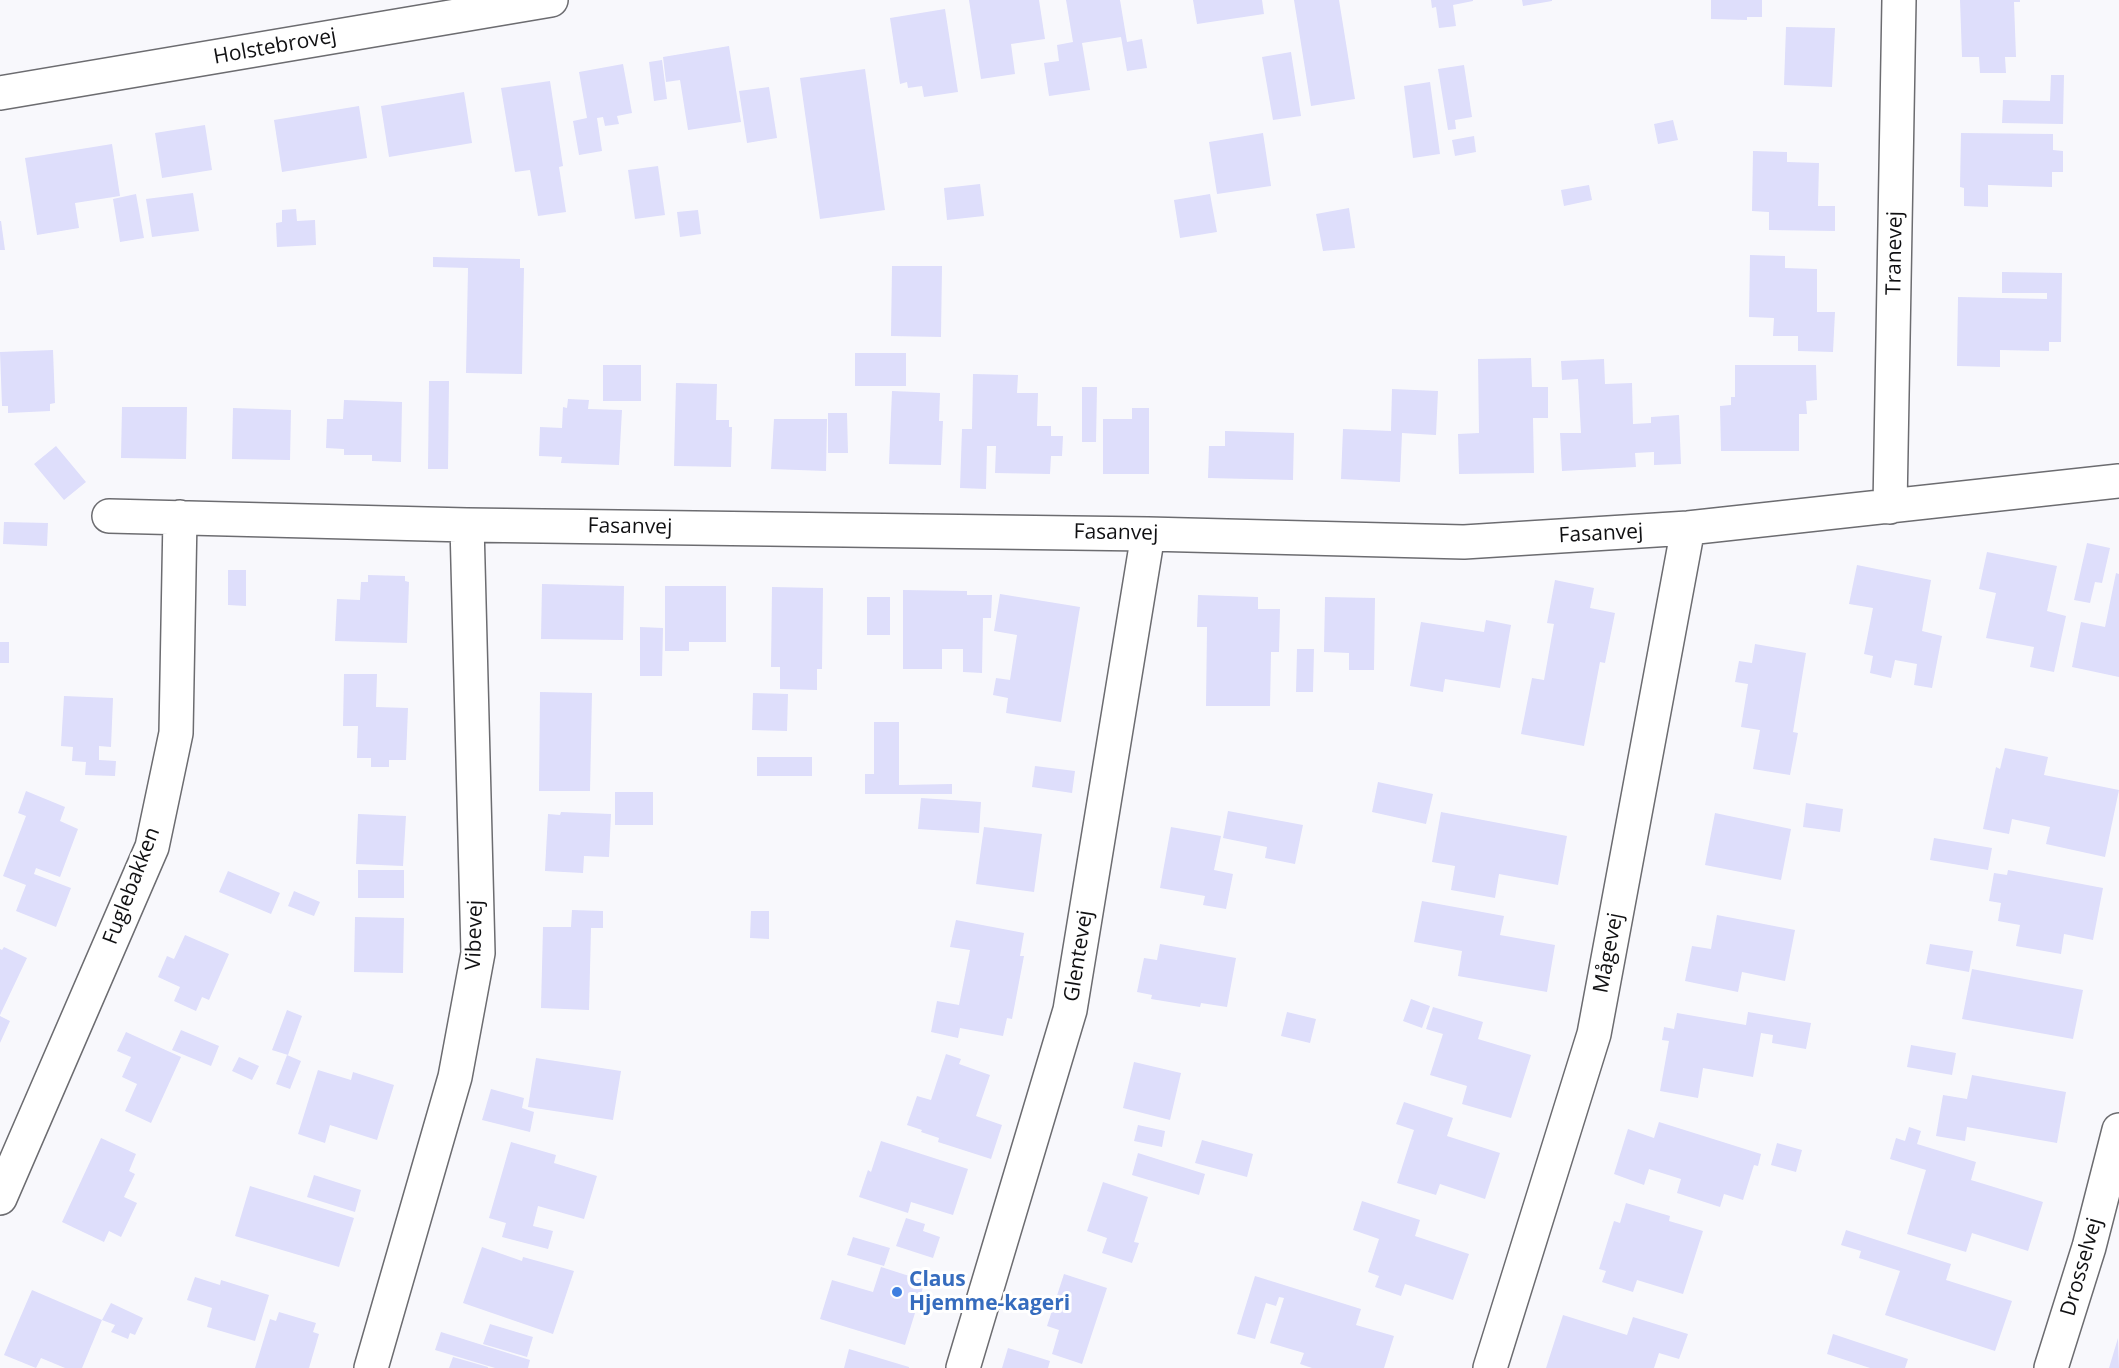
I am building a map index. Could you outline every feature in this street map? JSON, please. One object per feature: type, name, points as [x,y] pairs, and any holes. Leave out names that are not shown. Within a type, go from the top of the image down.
[{"type":"street","name":"Holstebrovej","points":[[0,93],[551,0]]},
{"type":"street","name":"Tranevej","points":[[1890,507],[1899,0]]},
{"type":"street","name":"Fasanvej","points":[[110,516],[468,525],[1148,534],[1464,542],[1688,528],[2119,481]]},
{"type":"street","name":"Fuglebakken","points":[[0,1198],[152,846],[176,733],[180,518]]},
{"type":"street","name":"Vibevej","points":[[371,1368],[455,1077],[478,953],[468,525]]},
{"type":"street","name":"Mågevej","points":[[1490,1368],[1594,1034],[1688,528]]},
{"type":"street","name":"Glentevej","points":[[963,1368],[1070,1010],[1148,534]]},
{"type":"street","name":"Drosselvej","points":[[2051,1368],[2089,1247],[2119,1130]]},
{"type":"building","points":[[969,0],[1039,0],[1045,39],[1011,44],[1015,74],[981,79]]},
{"type":"building","points":[[1066,0],[1120,0],[1127,42],[1142,39],[1147,68],[1127,71],[1121,37],[1082,43],[1090,90],[1049,96],[1044,63],[1059,61],[1057,45],[1073,42]]},
{"type":"building","points":[[1193,0],[1262,0],[1264,14],[1197,24]]},
{"type":"building","points":[[1294,0],[1339,0],[1355,99],[1311,106]]},
{"type":"building","points":[[1431,0],[1473,1],[1453,5],[1456,26],[1439,28],[1436,7],[1432,8]]},
{"type":"building","points":[[1522,0],[1552,0],[1552,1],[1523,6]]},
{"type":"building","points":[[1711,0],[1762,0],[1762,17],[1747,17],[1747,20],[1711,19]]},
{"type":"building","points":[[1960,0],[2020,0],[2020,2],[2014,2],[2016,57],[2005,57],[2006,73],[1980,73],[1979,57],[1962,57]]},
{"type":"building","points":[[945,9],[958,92],[924,97],[922,86],[908,88],[907,82],[900,84],[890,18]]},
{"type":"building","points":[[1786,27],[1835,28],[1832,87],[1784,85]]},
{"type":"building","points":[[729,46],[741,122],[688,130],[680,80],[666,82],[663,57]]},
{"type":"building","points":[[1291,52],[1301,116],[1273,120],[1262,57]]},
{"type":"building","points":[[662,60],[667,99],[654,101],[649,62]]},
{"type":"building","points":[[623,64],[632,113],[617,116],[619,124],[605,126],[603,117],[597,118],[602,151],[579,155],[573,121],[587,118],[579,72]]},
{"type":"building","points":[[1464,65],[1472,117],[1455,120],[1456,129],[1448,130],[1438,69]]},
{"type":"building","points":[[865,69],[885,210],[820,219],[800,78]]},
{"type":"building","points":[[2051,75],[2064,75],[2063,124],[2002,123],[2003,100],[2050,101]]},
{"type":"building","points":[[550,81],[563,166],[559,167],[566,212],[538,216],[530,170],[515,172],[501,88]]},
{"type":"building","points":[[1430,82],[1440,154],[1413,158],[1404,86]]},
{"type":"building","points":[[769,87],[777,138],[747,143],[739,91]]},
{"type":"building","points":[[464,92],[472,143],[389,157],[381,106]]},
{"type":"building","points":[[359,106],[367,158],[282,172],[274,120]]},
{"type":"building","points":[[1673,120],[1678,140],[1658,144],[1654,124]]},
{"type":"building","points":[[205,125],[212,170],[162,178],[155,133]]},
{"type":"building","points":[[1263,133],[1271,186],[1217,194],[1209,142]]},
{"type":"building","points":[[1961,133],[2053,134],[2053,150],[2063,151],[2063,172],[2052,172],[2052,187],[1988,185],[1988,207],[1964,206],[1964,188],[1960,187]]},
{"type":"building","points":[[1474,136],[1476,152],[1455,156],[1452,140]]},
{"type":"building","points":[[112,144],[120,196],[75,203],[79,228],[37,235],[25,158]]},
{"type":"building","points":[[1753,151],[1787,152],[1787,162],[1819,163],[1818,206],[1835,206],[1835,231],[1769,230],[1769,212],[1752,211]]},
{"type":"building","points":[[658,166],[665,215],[635,219],[628,170]]},
{"type":"building","points":[[980,184],[984,216],[947,220],[944,188]]},
{"type":"building","points":[[1589,185],[1592,200],[1564,206],[1561,190]]},
{"type":"building","points":[[193,193],[199,231],[152,237],[146,199]]},
{"type":"building","points":[[136,194],[144,238],[120,242],[113,199]]},
{"type":"building","points":[[1210,194],[1217,232],[1180,238],[1174,200]]},
{"type":"building","points":[[1349,208],[1355,248],[1323,251],[1316,214]]},
{"type":"building","points":[[296,209],[297,221],[315,220],[316,245],[277,247],[276,223],[282,222],[282,210]]},
{"type":"building","points":[[698,210],[701,234],[680,237],[677,212]]},
{"type":"building","points":[[1,221],[5,250],[0,250]]},
{"type":"building","points":[[1750,255],[1785,256],[1785,268],[1817,269],[1817,312],[1835,312],[1833,352],[1798,351],[1798,336],[1773,336],[1774,318],[1749,317]]},
{"type":"building","points":[[433,257],[520,259],[520,268],[524,268],[522,374],[466,373],[468,268],[433,267]]},
{"type":"building","points":[[892,266],[942,266],[941,337],[891,336]]},
{"type":"building","points":[[2002,272],[2062,273],[2061,342],[2049,342],[2049,351],[2000,350],[2000,367],[1957,366],[1958,297],[2047,299],[2047,293],[2002,293]]},
{"type":"building","points":[[53,350],[55,403],[50,404],[50,411],[8,413],[8,406],[2,406],[0,352]]},
{"type":"building","points":[[855,353],[906,353],[906,386],[855,386]]},
{"type":"building","points":[[1531,358],[1532,387],[1548,387],[1548,418],[1533,418],[1534,473],[1459,474],[1458,434],[1479,433],[1478,359]]},
{"type":"building","points":[[1604,359],[1605,384],[1632,383],[1633,424],[1651,423],[1651,417],[1679,415],[1681,464],[1654,465],[1654,452],[1635,453],[1636,467],[1562,471],[1560,433],[1581,433],[1578,379],[1562,380],[1561,361]]},
{"type":"building","points":[[603,365],[641,365],[641,401],[603,401]]},
{"type":"building","points":[[1735,365],[1816,365],[1817,400],[1806,401],[1807,414],[1799,414],[1799,451],[1721,451],[1720,406],[1731,405],[1731,397],[1735,397]]},
{"type":"building","points":[[973,374],[1018,375],[1017,393],[1038,393],[1037,426],[1051,426],[1051,436],[1063,436],[1062,456],[1051,456],[1050,474],[995,473],[996,446],[987,446],[986,489],[960,488],[962,429],[972,429]]},
{"type":"building","points":[[429,381],[449,381],[448,469],[428,469]]},
{"type":"building","points":[[676,383],[717,384],[716,420],[729,420],[729,427],[732,427],[731,467],[674,466]]},
{"type":"building","points":[[1082,387],[1097,387],[1096,442],[1082,442]]},
{"type":"building","points":[[1392,389],[1438,391],[1436,435],[1402,433],[1400,482],[1341,479],[1343,429],[1391,431]]},
{"type":"building","points":[[892,391],[940,393],[939,421],[943,421],[941,465],[889,464]]},
{"type":"building","points":[[568,399],[589,400],[588,409],[622,410],[619,465],[561,463],[562,457],[539,456],[540,427],[562,428],[563,407],[567,408]]},
{"type":"building","points":[[344,400],[402,402],[401,462],[372,461],[372,455],[344,455],[344,449],[326,448],[327,419],[343,419]]},
{"type":"building","points":[[122,407],[187,407],[186,459],[121,458]]},
{"type":"building","points":[[233,408],[291,410],[290,460],[232,459]]},
{"type":"building","points":[[1132,408],[1149,408],[1149,474],[1103,474],[1103,419],[1132,419]]},
{"type":"building","points":[[828,413],[847,413],[848,453],[828,453]]},
{"type":"building","points":[[774,419],[827,419],[826,471],[771,469]]},
{"type":"building","points":[[1225,431],[1294,433],[1293,480],[1208,478],[1209,446],[1225,446]]},
{"type":"building","points":[[56,446],[86,482],[64,500],[34,464]]},
{"type":"building","points":[[4,522],[48,523],[47,546],[3,544]]},
{"type":"building","points":[[2087,543],[2110,548],[2102,583],[2095,582],[2090,603],[2074,600]]},
{"type":"building","points":[[1987,552],[2057,566],[2047,611],[2066,616],[2054,672],[2030,667],[2034,647],[1986,638],[1996,593],[1979,589]]},
{"type":"building","points":[[1857,565],[1931,580],[1922,631],[1942,636],[1932,688],[1914,685],[1917,664],[1895,660],[1891,678],[1870,673],[1873,656],[1864,654],[1873,608],[1849,604]]},
{"type":"building","points":[[228,570],[246,570],[246,606],[228,605]]},
{"type":"building","points":[[2116,573],[2119,574],[2119,677],[2072,667],[2081,622],[2105,627]]},
{"type":"building","points":[[368,575],[405,576],[405,581],[409,582],[407,643],[335,641],[337,599],[360,600],[361,582],[368,582]]},
{"type":"building","points":[[1555,580],[1594,588],[1590,608],[1615,613],[1605,663],[1600,662],[1584,746],[1521,734],[1532,678],[1544,680],[1554,624],[1547,623]]},
{"type":"building","points":[[542,584],[624,586],[623,640],[541,639]]},
{"type":"building","points":[[665,586],[726,586],[726,642],[689,642],[689,651],[665,651]]},
{"type":"building","points":[[772,587],[823,588],[822,669],[817,669],[817,690],[780,689],[780,667],[771,667]]},
{"type":"building","points":[[903,590],[967,591],[967,595],[992,595],[991,618],[983,618],[982,673],[963,672],[963,649],[942,649],[942,669],[903,669]]},
{"type":"building","points":[[1000,594],[1080,607],[1061,722],[1006,713],[1008,698],[993,695],[996,678],[1010,680],[1017,635],[994,631]]},
{"type":"building","points":[[1198,595],[1258,597],[1258,609],[1280,609],[1279,652],[1271,652],[1270,706],[1206,706],[1207,627],[1197,627]]},
{"type":"building","points":[[867,597],[890,597],[890,635],[867,635]]},
{"type":"building","points":[[1325,597],[1375,598],[1374,670],[1349,670],[1349,653],[1324,652]]},
{"type":"building","points":[[1486,620],[1511,625],[1500,688],[1445,679],[1443,692],[1410,686],[1421,622],[1484,632]]},
{"type":"building","points":[[640,627],[663,628],[662,676],[640,676]]},
{"type":"building","points":[[0,642],[9,642],[9,663],[0,663]]},
{"type":"building","points":[[1755,644],[1806,653],[1793,732],[1798,733],[1790,775],[1753,769],[1760,730],[1741,727],[1748,684],[1735,682],[1739,661],[1752,663]]},
{"type":"building","points":[[1297,649],[1314,649],[1313,692],[1296,692]]},
{"type":"building","points":[[344,674],[377,674],[376,707],[408,708],[406,760],[389,760],[389,767],[371,767],[371,758],[357,758],[358,726],[343,726]]},
{"type":"building","points":[[540,692],[592,693],[590,791],[539,791]]},
{"type":"building","points":[[753,693],[788,694],[787,731],[752,730]]},
{"type":"building","points":[[64,696],[113,698],[111,747],[99,746],[99,760],[116,761],[115,776],[85,775],[86,762],[72,761],[73,747],[61,746]]},
{"type":"building","points":[[874,722],[899,722],[899,785],[952,784],[952,794],[865,794],[865,774],[874,774]]},
{"type":"building","points":[[2005,748],[2048,757],[2044,775],[2119,790],[2105,857],[2046,844],[2050,827],[2012,819],[2009,834],[1983,829],[1996,767],[2000,769]]},
{"type":"building","points":[[757,757],[812,757],[812,776],[757,776]]},
{"type":"building","points":[[1035,766],[1075,771],[1072,793],[1032,787]]},
{"type":"building","points":[[1378,782],[1433,794],[1426,824],[1372,812]]},
{"type":"building","points":[[26,791],[65,807],[60,821],[78,829],[60,877],[36,868],[34,874],[71,888],[56,927],[16,911],[26,885],[3,876],[26,816],[18,813]]},
{"type":"building","points":[[615,792],[653,792],[653,825],[615,825]]},
{"type":"building","points":[[921,798],[981,802],[979,833],[918,829]]},
{"type":"building","points":[[1806,803],[1843,809],[1840,832],[1803,827]]},
{"type":"building","points":[[1228,811],[1303,825],[1295,864],[1265,858],[1267,847],[1223,838]]},
{"type":"building","points":[[561,812],[611,814],[609,857],[584,856],[583,873],[545,871],[548,814],[560,815]]},
{"type":"building","points":[[1441,812],[1567,836],[1558,885],[1499,874],[1495,898],[1451,890],[1455,866],[1432,862]]},
{"type":"building","points":[[1715,813],[1791,829],[1781,880],[1705,865]]},
{"type":"building","points":[[358,814],[406,816],[403,866],[356,864]]},
{"type":"building","points":[[984,827],[1042,834],[1034,892],[976,884]]},
{"type":"building","points":[[1171,827],[1221,836],[1214,870],[1233,874],[1226,909],[1203,905],[1205,896],[1160,888]]},
{"type":"building","points":[[1934,838],[1992,848],[1988,870],[1930,860]]},
{"type":"building","points":[[358,870],[404,870],[404,898],[358,898]]},
{"type":"building","points":[[2008,870],[2103,888],[2093,940],[2064,934],[2061,954],[2016,946],[2020,925],[1998,921],[2001,903],[1989,901],[1994,873],[2007,875]]},
{"type":"building","points":[[228,871],[280,893],[271,914],[219,892]]},
{"type":"building","points":[[294,891],[320,902],[314,916],[288,906]]},
{"type":"building","points":[[1422,901],[1504,916],[1500,935],[1555,945],[1547,992],[1458,976],[1462,951],[1414,942]]},
{"type":"building","points":[[572,910],[603,911],[603,928],[591,928],[589,1010],[541,1008],[543,927],[571,927]]},
{"type":"building","points":[[751,911],[769,911],[769,939],[750,938]]},
{"type":"building","points":[[1717,915],[1795,930],[1785,981],[1742,972],[1738,992],[1685,981],[1692,946],[1711,949]]},
{"type":"building","points":[[355,917],[404,918],[403,973],[354,972]]},
{"type":"building","points":[[956,920],[1024,933],[1020,956],[1024,956],[1012,1019],[1007,1018],[1003,1036],[960,1028],[958,1038],[931,1032],[937,1001],[959,1005],[970,950],[950,947]]},
{"type":"building","points":[[185,935],[229,954],[209,1000],[202,997],[196,1011],[174,1001],[180,987],[158,977],[167,956],[174,959]]},
{"type":"building","points":[[1160,944],[1236,958],[1227,1007],[1201,1003],[1200,1007],[1151,999],[1152,995],[1137,992],[1144,958],[1157,960]]},
{"type":"building","points":[[1930,944],[1973,951],[1969,972],[1926,964]]},
{"type":"building","points":[[4,947],[27,958],[0,1015],[0,949]]},
{"type":"building","points":[[1972,969],[2083,990],[2073,1039],[1962,1019]]},
{"type":"building","points":[[1411,999],[1430,1006],[1422,1028],[1403,1021]]},
{"type":"building","points":[[1433,1007],[1483,1022],[1478,1039],[1531,1055],[1511,1118],[1462,1104],[1467,1086],[1430,1075],[1443,1034],[1426,1029]]},
{"type":"building","points":[[287,1010],[302,1016],[288,1055],[272,1050]]},
{"type":"building","points":[[1287,1012],[1316,1019],[1310,1043],[1281,1036]]},
{"type":"building","points":[[1748,1012],[1811,1023],[1806,1049],[1772,1043],[1773,1035],[1761,1033],[1753,1077],[1703,1068],[1698,1098],[1660,1091],[1669,1041],[1662,1040],[1664,1027],[1674,1029],[1677,1013],[1746,1025]]},
{"type":"building","points":[[0,1016],[10,1021],[0,1043]]},
{"type":"building","points":[[181,1030],[219,1046],[211,1066],[172,1050]]},
{"type":"building","points":[[126,1032],[181,1057],[151,1123],[125,1111],[137,1084],[122,1077],[131,1057],[117,1051]]},
{"type":"building","points":[[1911,1045],[1956,1053],[1952,1075],[1907,1067]]},
{"type":"building","points":[[946,1054],[961,1059],[959,1064],[990,1075],[976,1116],[1002,1125],[991,1159],[938,1142],[939,1138],[907,1125],[917,1096],[931,1100]]},
{"type":"building","points":[[287,1055],[301,1061],[290,1089],[276,1084]]},
{"type":"building","points":[[239,1057],[259,1066],[252,1080],[232,1071]]},
{"type":"building","points":[[536,1058],[621,1071],[613,1120],[528,1107]]},
{"type":"building","points":[[1134,1062],[1181,1073],[1170,1120],[1123,1108]]},
{"type":"building","points":[[318,1070],[351,1080],[353,1072],[394,1085],[377,1140],[330,1125],[325,1143],[298,1134]]},
{"type":"building","points":[[1972,1075],[2066,1092],[2057,1143],[1967,1127],[1965,1141],[1936,1136],[1943,1095],[1967,1099]]},
{"type":"building","points":[[491,1089],[524,1098],[522,1108],[534,1112],[530,1132],[482,1120]]},
{"type":"building","points":[[1404,1102],[1453,1118],[1447,1136],[1500,1153],[1485,1199],[1440,1184],[1436,1195],[1397,1183],[1414,1130],[1396,1124]]},
{"type":"building","points":[[1659,1122],[1761,1154],[1758,1166],[1754,1165],[1743,1200],[1724,1194],[1720,1207],[1677,1193],[1681,1179],[1649,1169],[1644,1185],[1614,1174],[1628,1129],[1654,1138]]},
{"type":"building","points":[[1138,1125],[1165,1131],[1162,1147],[1134,1141]]},
{"type":"building","points":[[1909,1127],[1921,1131],[1917,1144],[1976,1162],[1971,1180],[2043,1202],[2028,1251],[1972,1233],[1966,1252],[1907,1234],[1926,1170],[1890,1159],[1896,1138],[1905,1141]]},
{"type":"building","points":[[101,1138],[136,1154],[129,1171],[135,1174],[124,1197],[137,1203],[121,1237],[109,1231],[104,1242],[62,1222]]},
{"type":"building","points":[[1202,1140],[1253,1154],[1247,1177],[1195,1163]]},
{"type":"building","points":[[881,1141],[968,1169],[953,1215],[911,1202],[908,1213],[859,1197],[868,1170],[871,1172]]},
{"type":"building","points":[[511,1142],[556,1155],[554,1163],[597,1176],[584,1219],[538,1206],[533,1226],[553,1231],[548,1249],[502,1237],[506,1223],[489,1218]]},
{"type":"building","points":[[1777,1143],[1802,1150],[1796,1172],[1771,1165]]},
{"type":"building","points":[[1138,1153],[1205,1174],[1199,1195],[1132,1175]]},
{"type":"building","points":[[314,1175],[361,1190],[355,1212],[307,1197]]},
{"type":"building","points":[[1103,1182],[1148,1197],[1134,1242],[1139,1243],[1132,1263],[1102,1253],[1107,1238],[1087,1231]]},
{"type":"building","points":[[250,1186],[354,1218],[339,1267],[235,1236]]},
{"type":"building","points":[[1362,1201],[1420,1220],[1415,1236],[1469,1254],[1453,1300],[1405,1284],[1401,1296],[1375,1287],[1379,1276],[1368,1272],[1379,1239],[1353,1230]]},
{"type":"building","points":[[1626,1203],[1670,1216],[1669,1221],[1703,1231],[1683,1294],[1637,1280],[1633,1292],[1602,1282],[1606,1271],[1599,1269],[1614,1221],[1620,1223]]},
{"type":"building","points":[[906,1218],[925,1224],[923,1231],[940,1237],[933,1258],[896,1246]]},
{"type":"building","points":[[1846,1230],[1951,1264],[1946,1280],[2012,1301],[1995,1351],[1885,1315],[1900,1271],[1859,1258],[1861,1251],[1841,1245]]},
{"type":"building","points":[[853,1237],[890,1248],[884,1266],[847,1255]]},
{"type":"building","points":[[482,1247],[522,1261],[523,1257],[574,1271],[553,1334],[463,1303]]},
{"type":"building","points":[[881,1267],[925,1281],[905,1345],[820,1319],[832,1280],[873,1292]]},
{"type":"building","points":[[1064,1274],[1107,1288],[1082,1364],[1052,1354],[1059,1330],[1047,1326]]},
{"type":"building","points":[[1255,1276],[1361,1309],[1356,1325],[1394,1336],[1384,1368],[1312,1368],[1300,1364],[1304,1353],[1270,1343],[1284,1298],[1279,1297],[1276,1306],[1266,1303],[1255,1339],[1237,1334]]},
{"type":"building","points":[[195,1277],[220,1285],[221,1280],[269,1295],[255,1341],[207,1327],[212,1308],[187,1300]]},
{"type":"building","points":[[32,1290],[102,1320],[82,1368],[65,1368],[41,1358],[36,1368],[4,1355]]},
{"type":"building","points":[[111,1303],[143,1318],[135,1335],[130,1333],[128,1339],[111,1332],[115,1325],[102,1320]]},
{"type":"building","points":[[279,1312],[316,1323],[313,1332],[319,1334],[309,1368],[255,1368],[270,1319],[276,1321]]},
{"type":"building","points":[[1563,1315],[1627,1335],[1633,1317],[1688,1334],[1679,1359],[1659,1353],[1654,1368],[1546,1368]]},
{"type":"building","points":[[490,1324],[533,1337],[527,1357],[483,1344]]},
{"type":"building","points":[[441,1332],[530,1360],[528,1368],[495,1368],[435,1350]]},
{"type":"building","points":[[1833,1334],[1908,1359],[1905,1368],[1870,1368],[1827,1354]]},
{"type":"building","points":[[2118,1338],[2119,1368],[2109,1368]]},
{"type":"building","points":[[1008,1348],[1050,1361],[1048,1368],[1002,1368]]},
{"type":"building","points":[[849,1349],[909,1367],[909,1368],[844,1368]]},
{"type":"building","points":[[453,1357],[488,1367],[488,1368],[449,1368]]},
{"type":"place","name":"Claus Hjemme-kageri","points":[[897,1292]]}]
